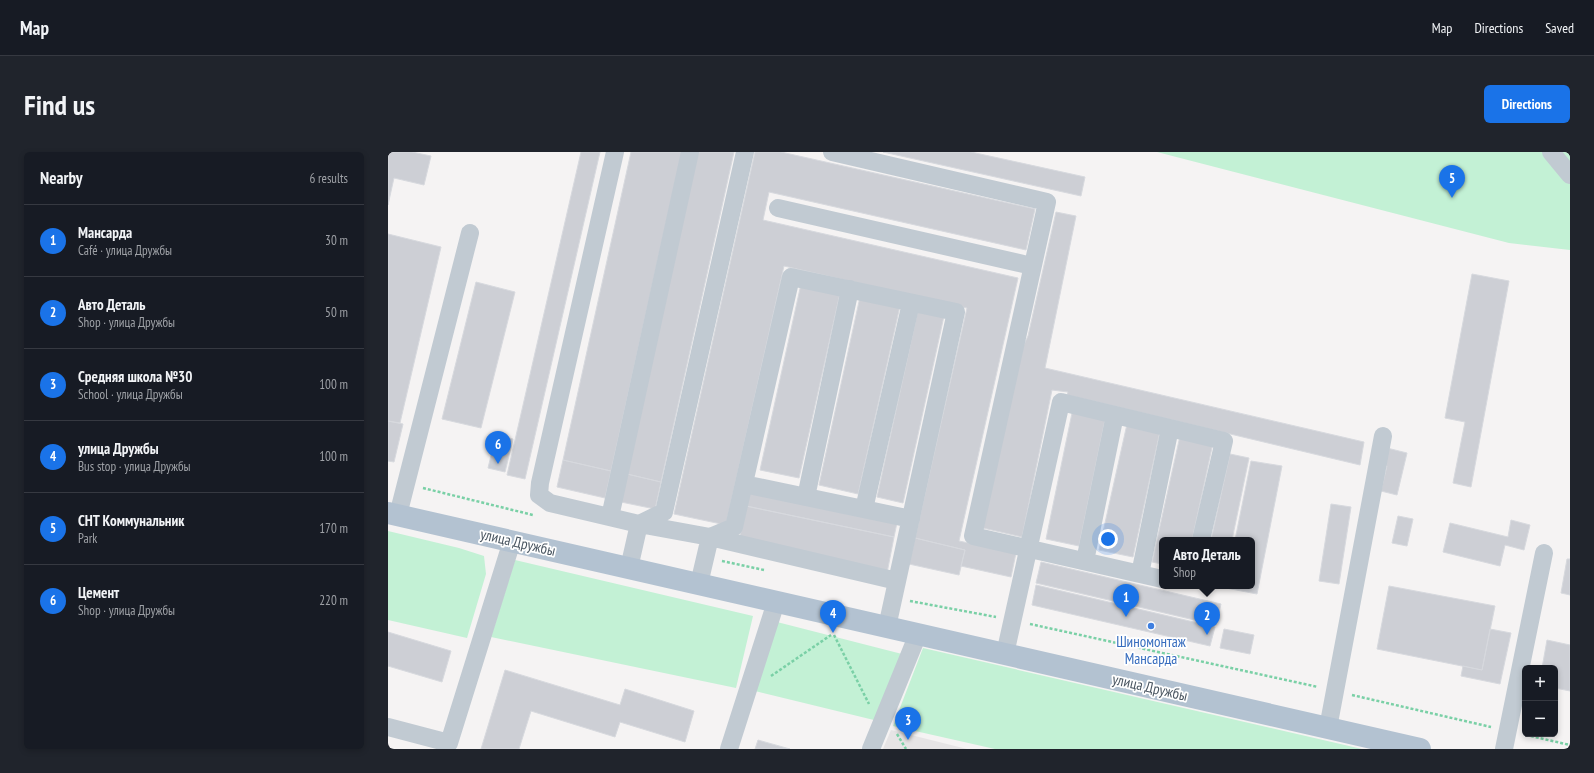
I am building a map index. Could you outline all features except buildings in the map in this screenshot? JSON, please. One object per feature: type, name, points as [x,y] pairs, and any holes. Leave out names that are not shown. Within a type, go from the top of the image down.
[{"type":"main road","name":"улица Дружбы","points":[[393,514],[1420,749]]},
{"type":"street","points":[[615,152],[540,483],[539,495],[550,504],[639,524],[710,537],[897,581]]},
{"type":"street","points":[[610,517],[690,152]]},
{"type":"street","points":[[639,524],[664,512],[745,152]]},
{"type":"street","points":[[832,152],[1047,202],[973,536],[1159,578]]},
{"type":"street","points":[[1551,152],[1568,172]]},
{"type":"street","points":[[778,208],[1032,266]]},
{"type":"street","points":[[393,514],[406,485],[470,233]]},
{"type":"street","points":[[710,537],[734,528],[791,277],[956,312],[887,627]]},
{"type":"street","points":[[806,497],[850,289]]},
{"type":"street","points":[[864,509],[911,303]]},
{"type":"street","points":[[1005,654],[1061,402],[1224,441],[1202,537]]},
{"type":"street","points":[[1085,561],[1115,415]]},
{"type":"street","points":[[1140,574],[1170,428]]},
{"type":"street","points":[[1328,728],[1383,436]]},
{"type":"street","points":[[744,484],[911,519]]},
{"type":"street","points":[[629,568],[639,524]]},
{"type":"street","points":[[700,584],[710,537]]},
{"type":"street","points":[[388,727],[449,743],[512,541]]},
{"type":"street","points":[[1504,749],[1544,553]]},
{"type":"street","points":[[729,749],[776,602]]},
{"type":"street","points":[[871,749],[887,727],[918,634]]},
{"type":"path","points":[[406,485],[484,502]]},
{"type":"path","points":[[747,694],[833,633],[887,727],[906,749]]},
{"type":"shaded area","points":[[891,730],[967,749],[883,749]]},
{"type":"green space","points":[[1157,152],[1570,152],[1570,250],[1509,243]]},
{"type":"green space","points":[[388,531],[459,548],[484,556],[486,574],[467,638],[388,620]]},
{"type":"green space","points":[[515,560],[753,616],[736,688],[491,637]]},
{"type":"green space","points":[[777,622],[902,654],[878,721],[755,691]]},
{"type":"green space","points":[[923,648],[1362,749],[995,749],[893,726]]},
{"type":"place","name":"СНТ Коммунальник","points":[[1452,198]]},
{"type":"place","name":"Цемент","points":[[498,464]]},
{"type":"place","name":"Мансарда","points":[[1126,617]]},
{"type":"place","name":"Шиномонтаж Мансарда","points":[[1151,626]]},
{"type":"place","name":"улица Дружбы","points":[[833,633]]},
{"type":"place","name":"Авто Деталь","points":[[1207,635]]},
{"type":"place","name":"Средняя школа №30","points":[[908,740]]}]
